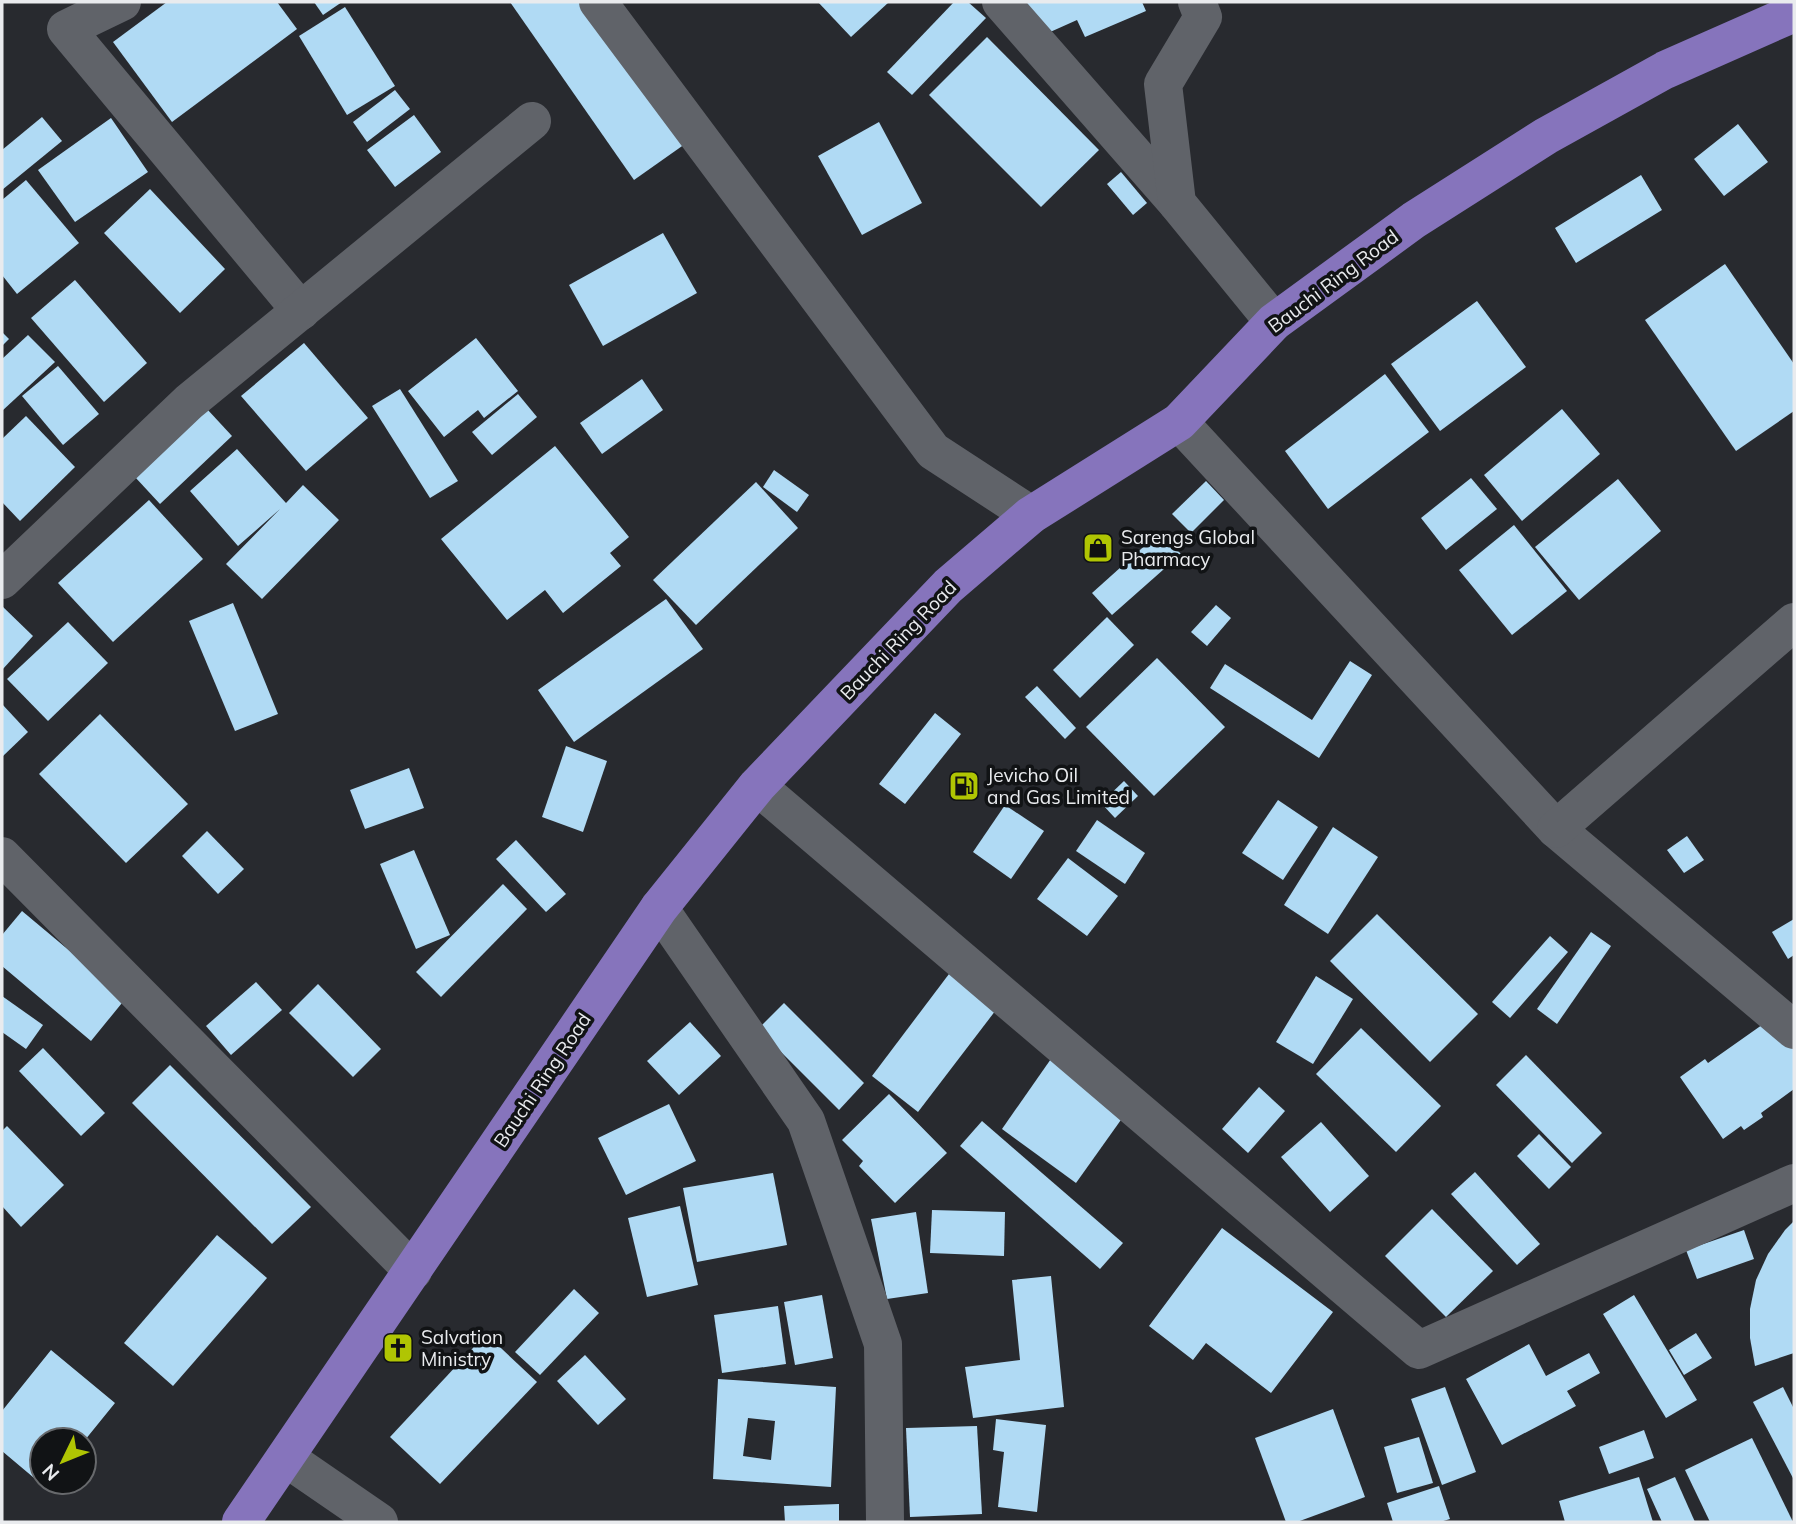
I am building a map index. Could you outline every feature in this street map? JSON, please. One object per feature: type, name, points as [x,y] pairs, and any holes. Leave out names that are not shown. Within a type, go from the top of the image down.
[{"type":"main road","name":"Bauchi Ring Road","points":[[241,1522],[659,908],[758,786],[948,586],[1031,515],[1179,422],[1274,322],[1413,220],[1546,136],[1665,70],[1794,13]]},
{"type":"street","points":[[122,2],[66,29],[301,310]]},
{"type":"street","points":[[598,2],[933,451],[1031,515]]},
{"type":"street","points":[[1000,2],[1177,203],[1274,322]]},
{"type":"street","points":[[1177,203],[1163,84],[1203,17],[1197,2]]},
{"type":"street","points":[[2,580],[189,402],[532,121]]},
{"type":"street","points":[[1179,422],[1556,830],[1794,1030]]},
{"type":"street","points":[[1556,830],[1794,622]]},
{"type":"street","points":[[758,786],[1419,1349],[1794,1183]]},
{"type":"street","points":[[2,856],[413,1271]]},
{"type":"street","points":[[659,908],[806,1121],[883,1344],[885,1522]]},
{"type":"street","points":[[286,1458],[379,1522]]},
{"type":"building","points":[[167,2],[277,2],[297,29],[172,122],[113,42]]},
{"type":"building","points":[[314,2],[342,2],[323,15]]},
{"type":"building","points":[[510,2],[587,2],[685,144],[634,180]]},
{"type":"building","points":[[818,2],[889,2],[851,37]]},
{"type":"building","points":[[954,2],[968,2],[986,18],[912,95],[887,72]]},
{"type":"building","points":[[1024,2],[1142,2],[1146,11],[1085,37],[1077,20],[1039,37]]},
{"type":"building","points":[[345,7],[395,86],[347,115],[299,36]]},
{"type":"building","points":[[987,37],[1099,150],[1041,207],[929,95]]},
{"type":"building","points":[[395,90],[410,109],[367,142],[353,122]]},
{"type":"building","points":[[414,115],[441,152],[395,187],[367,150]]},
{"type":"building","points":[[42,117],[62,141],[2,190],[2,150]]},
{"type":"building","points":[[111,118],[148,172],[75,222],[38,170]]},
{"type":"building","points":[[879,122],[922,203],[862,235],[818,156]]},
{"type":"building","points":[[1738,124],[1768,162],[1724,196],[1694,159]]},
{"type":"building","points":[[1121,172],[1147,203],[1133,215],[1107,184]]},
{"type":"building","points":[[1641,175],[1662,210],[1576,263],[1555,228]]},
{"type":"building","points":[[26,180],[79,243],[17,294],[2,275],[2,200]]},
{"type":"building","points":[[150,189],[225,269],[180,313],[104,233]]},
{"type":"building","points":[[663,233],[697,293],[603,346],[569,285]]},
{"type":"building","points":[[1725,264],[1794,364],[1794,411],[1736,451],[1645,320]]},
{"type":"building","points":[[75,280],[147,363],[104,402],[31,318]]},
{"type":"building","points":[[1477,301],[1526,367],[1440,431],[1391,364]]},
{"type":"building","points":[[2,332],[9,339],[2,346]]},
{"type":"building","points":[[28,335],[55,362],[2,411],[2,359]]},
{"type":"building","points":[[476,338],[518,391],[484,418],[478,410],[444,437],[408,391]]},
{"type":"building","points":[[304,343],[368,418],[306,471],[241,396]]},
{"type":"building","points":[[58,366],[99,414],[63,445],[22,396]]},
{"type":"building","points":[[1385,374],[1429,432],[1328,509],[1285,451]]},
{"type":"building","points":[[642,379],[663,410],[602,454],[580,423]]},
{"type":"building","points":[[400,389],[458,481],[430,498],[372,406]]},
{"type":"building","points":[[518,394],[537,417],[492,455],[472,432]]},
{"type":"building","points":[[207,409],[232,436],[160,504],[135,477]]},
{"type":"building","points":[[1562,409],[1600,454],[1522,521],[1484,475]]},
{"type":"building","points":[[26,416],[75,467],[20,521],[2,502],[2,439]]},
{"type":"building","points":[[555,446],[629,537],[610,553],[621,566],[563,613],[545,590],[507,620],[441,539]]},
{"type":"building","points":[[237,449],[286,503],[303,485],[339,520],[262,599],[226,564],[280,509],[238,546],[190,491]]},
{"type":"building","points":[[774,470],[809,495],[797,512],[763,487]]},
{"type":"building","points":[[1471,478],[1497,509],[1446,550],[1421,518]]},
{"type":"building","points":[[1618,479],[1661,531],[1579,600],[1535,547]]},
{"type":"building","points":[[1206,481],[1224,500],[1191,533],[1172,514]]},
{"type":"building","points":[[756,482],[798,528],[696,625],[653,580]]},
{"type":"building","points":[[149,500],[203,559],[113,642],[58,583]]},
{"type":"building","points":[[1514,525],[1567,591],[1512,635],[1459,570]]},
{"type":"building","points":[[1160,532],[1181,554],[1112,615],[1092,593]]},
{"type":"building","points":[[666,599],[703,649],[574,742],[538,690]]},
{"type":"building","points":[[233,603],[278,714],[235,731],[189,621]]},
{"type":"building","points":[[1216,605],[1231,618],[1207,646],[1191,632]]},
{"type":"building","points":[[2,606],[33,636],[2,670]]},
{"type":"building","points":[[1107,617],[1134,645],[1080,698],[1053,670]]},
{"type":"building","points":[[68,622],[108,663],[48,721],[7,679]]},
{"type":"building","points":[[1157,658],[1225,727],[1154,796],[1086,727]]},
{"type":"building","points":[[1350,661],[1372,675],[1319,758],[1210,688],[1225,664],[1312,720]]},
{"type":"building","points":[[1037,686],[1076,728],[1065,739],[1025,697]]},
{"type":"building","points":[[2,704],[28,732],[2,757]]},
{"type":"building","points":[[935,713],[961,734],[905,804],[879,784]]},
{"type":"building","points":[[100,714],[188,804],[126,863],[39,774]]},
{"type":"building","points":[[566,746],[607,761],[583,832],[542,817]]},
{"type":"building","points":[[409,768],[424,808],[365,829],[350,790]]},
{"type":"building","points":[[1124,781],[1138,796],[1115,818],[1101,803]]},
{"type":"building","points":[[1278,800],[1318,827],[1283,880],[1242,853]]},
{"type":"building","points":[[1005,805],[1044,831],[1011,879],[973,852]]},
{"type":"building","points":[[1097,820],[1145,853],[1125,884],[1076,851]]},
{"type":"building","points":[[1333,827],[1378,857],[1328,934],[1284,905]]},
{"type":"building","points":[[207,831],[244,869],[218,894],[182,856]]},
{"type":"building","points":[[1687,836],[1704,860],[1684,873],[1667,850]]},
{"type":"building","points":[[516,840],[566,894],[546,912],[496,859]]},
{"type":"building","points":[[414,850],[450,935],[416,949],[380,864]]},
{"type":"building","points":[[1068,858],[1118,896],[1087,936],[1037,899]]},
{"type":"building","points":[[503,884],[527,909],[441,997],[416,972]]},
{"type":"building","points":[[22,911],[126,998],[91,1041],[2,966],[2,935]]},
{"type":"building","points":[[1377,914],[1478,1014],[1430,1062],[1330,961]]},
{"type":"building","points":[[1794,919],[1794,955],[1788,959],[1772,932]]},
{"type":"building","points":[[1591,932],[1611,946],[1557,1024],[1537,1009]]},
{"type":"building","points":[[1550,936],[1568,952],[1510,1018],[1492,1002]]},
{"type":"building","points":[[952,970],[999,1006],[918,1112],[872,1076]]},
{"type":"building","points":[[1316,976],[1353,999],[1313,1064],[1276,1042]]},
{"type":"building","points":[[256,982],[282,1010],[231,1055],[206,1026]]},
{"type":"building","points":[[318,984],[381,1049],[353,1077],[289,1013]]},
{"type":"building","points":[[2,996],[43,1025],[26,1049],[2,1032]]},
{"type":"building","points":[[784,1003],[864,1083],[839,1110],[758,1029]]},
{"type":"building","points":[[1769,1020],[1794,1039],[1794,1089],[1761,1113],[1763,1117],[1744,1130],[1741,1126],[1723,1139],[1680,1077],[1705,1059],[1708,1063]]},
{"type":"building","points":[[690,1022],[721,1056],[679,1095],[647,1061]]},
{"type":"building","points":[[1361,1028],[1441,1106],[1396,1152],[1316,1074]]},
{"type":"building","points":[[43,1048],[105,1113],[81,1136],[19,1071]]},
{"type":"building","points":[[1526,1055],[1602,1133],[1572,1163],[1496,1085]]},
{"type":"building","points":[[1053,1056],[1128,1110],[1076,1183],[1002,1129]]},
{"type":"building","points":[[170,1065],[311,1207],[272,1244],[132,1103]]},
{"type":"building","points":[[1259,1087],[1285,1111],[1248,1153],[1222,1129]]},
{"type":"building","points":[[889,1094],[947,1153],[895,1203],[859,1166],[863,1161],[842,1140]]},
{"type":"building","points":[[669,1104],[696,1161],[626,1195],[598,1138]]},
{"type":"building","points":[[982,1121],[1123,1243],[1100,1269],[960,1146]]},
{"type":"building","points":[[1321,1122],[1369,1176],[1330,1212],[1281,1157]]},
{"type":"building","points":[[7,1126],[64,1185],[21,1227],[2,1206],[2,1131]]},
{"type":"building","points":[[1539,1134],[1571,1167],[1549,1189],[1517,1156]]},
{"type":"building","points":[[1475,1172],[1540,1244],[1517,1265],[1451,1194]]},
{"type":"building","points":[[773,1173],[787,1245],[697,1262],[683,1188]]},
{"type":"building","points":[[680,1206],[698,1285],[647,1297],[628,1218]]},
{"type":"building","points":[[1432,1209],[1493,1271],[1446,1317],[1385,1256]]},
{"type":"building","points":[[932,1210],[1005,1212],[1004,1256],[930,1253]]},
{"type":"building","points":[[916,1212],[928,1293],[887,1299],[871,1219]]},
{"type":"building","points":[[1794,1221],[1794,1353],[1755,1366],[1750,1338],[1750,1309],[1756,1280],[1768,1254]]},
{"type":"building","points":[[1222,1228],[1333,1312],[1271,1393],[1206,1343],[1193,1360],[1149,1326]]},
{"type":"building","points":[[1744,1230],[1754,1259],[1697,1279],[1686,1250]]},
{"type":"building","points":[[217,1235],[267,1278],[173,1386],[124,1343]]},
{"type":"building","points":[[1051,1276],[1064,1407],[973,1418],[965,1367],[1020,1360],[1012,1280]]},
{"type":"building","points":[[574,1289],[599,1313],[540,1375],[515,1352]]},
{"type":"building","points":[[822,1295],[833,1358],[795,1365],[784,1302]]},
{"type":"building","points":[[1634,1295],[1697,1400],[1666,1418],[1603,1314]]},
{"type":"building","points":[[778,1306],[786,1364],[722,1373],[714,1315]]},
{"type":"building","points":[[1696,1333],[1712,1358],[1684,1375],[1669,1350]]},
{"type":"building","points":[[486,1334],[537,1382],[440,1484],[390,1437]]},
{"type":"building","points":[[1529,1344],[1546,1376],[1589,1353],[1600,1373],[1567,1391],[1576,1406],[1502,1445],[1466,1379]]},
{"type":"building","points":[[51,1350],[115,1403],[96,1426],[28,1426],[28,1473],[2,1451],[2,1411]]},
{"type":"building","points":[[585,1355],[626,1399],[598,1425],[557,1381]]},
{"type":"building","points":[[718,1379],[836,1387],[831,1487],[713,1479]],"holes":[[[748,1418],[775,1421],[771,1460],[743,1456]]]},
{"type":"building","points":[[1445,1387],[1476,1472],[1442,1485],[1411,1399]]},
{"type":"building","points":[[1783,1387],[1794,1409],[1794,1480],[1753,1402]]},
{"type":"building","points":[[1333,1409],[1365,1497],[1297,1522],[1286,1522],[1255,1438]]},
{"type":"building","points":[[996,1419],[1046,1425],[1037,1512],[998,1507],[1004,1452],[993,1450]]},
{"type":"building","points":[[977,1426],[982,1514],[910,1517],[906,1428]]},
{"type":"building","points":[[1644,1430],[1654,1458],[1609,1474],[1599,1447]]},
{"type":"building","points":[[1419,1437],[1433,1483],[1397,1493],[1384,1447]]},
{"type":"building","points":[[1752,1438],[1793,1522],[1710,1522],[1685,1470]]},
{"type":"building","points":[[1639,1477],[1653,1522],[1565,1522],[1559,1501]]},
{"type":"building","points":[[1675,1477],[1695,1522],[1662,1522],[1647,1489]]},
{"type":"building","points":[[1439,1486],[1450,1519],[1440,1522],[1393,1522],[1387,1503]]},
{"type":"building","points":[[839,1504],[839,1522],[785,1522],[784,1506]]},
{"type":"place","name":"Sarengs Global Pharmacy","points":[[1098,548]]},
{"type":"place","name":"Jevicho Oil and Gas Limited","points":[[964,786]]},
{"type":"place","name":"Salvation Ministry","points":[[398,1348]]}]
